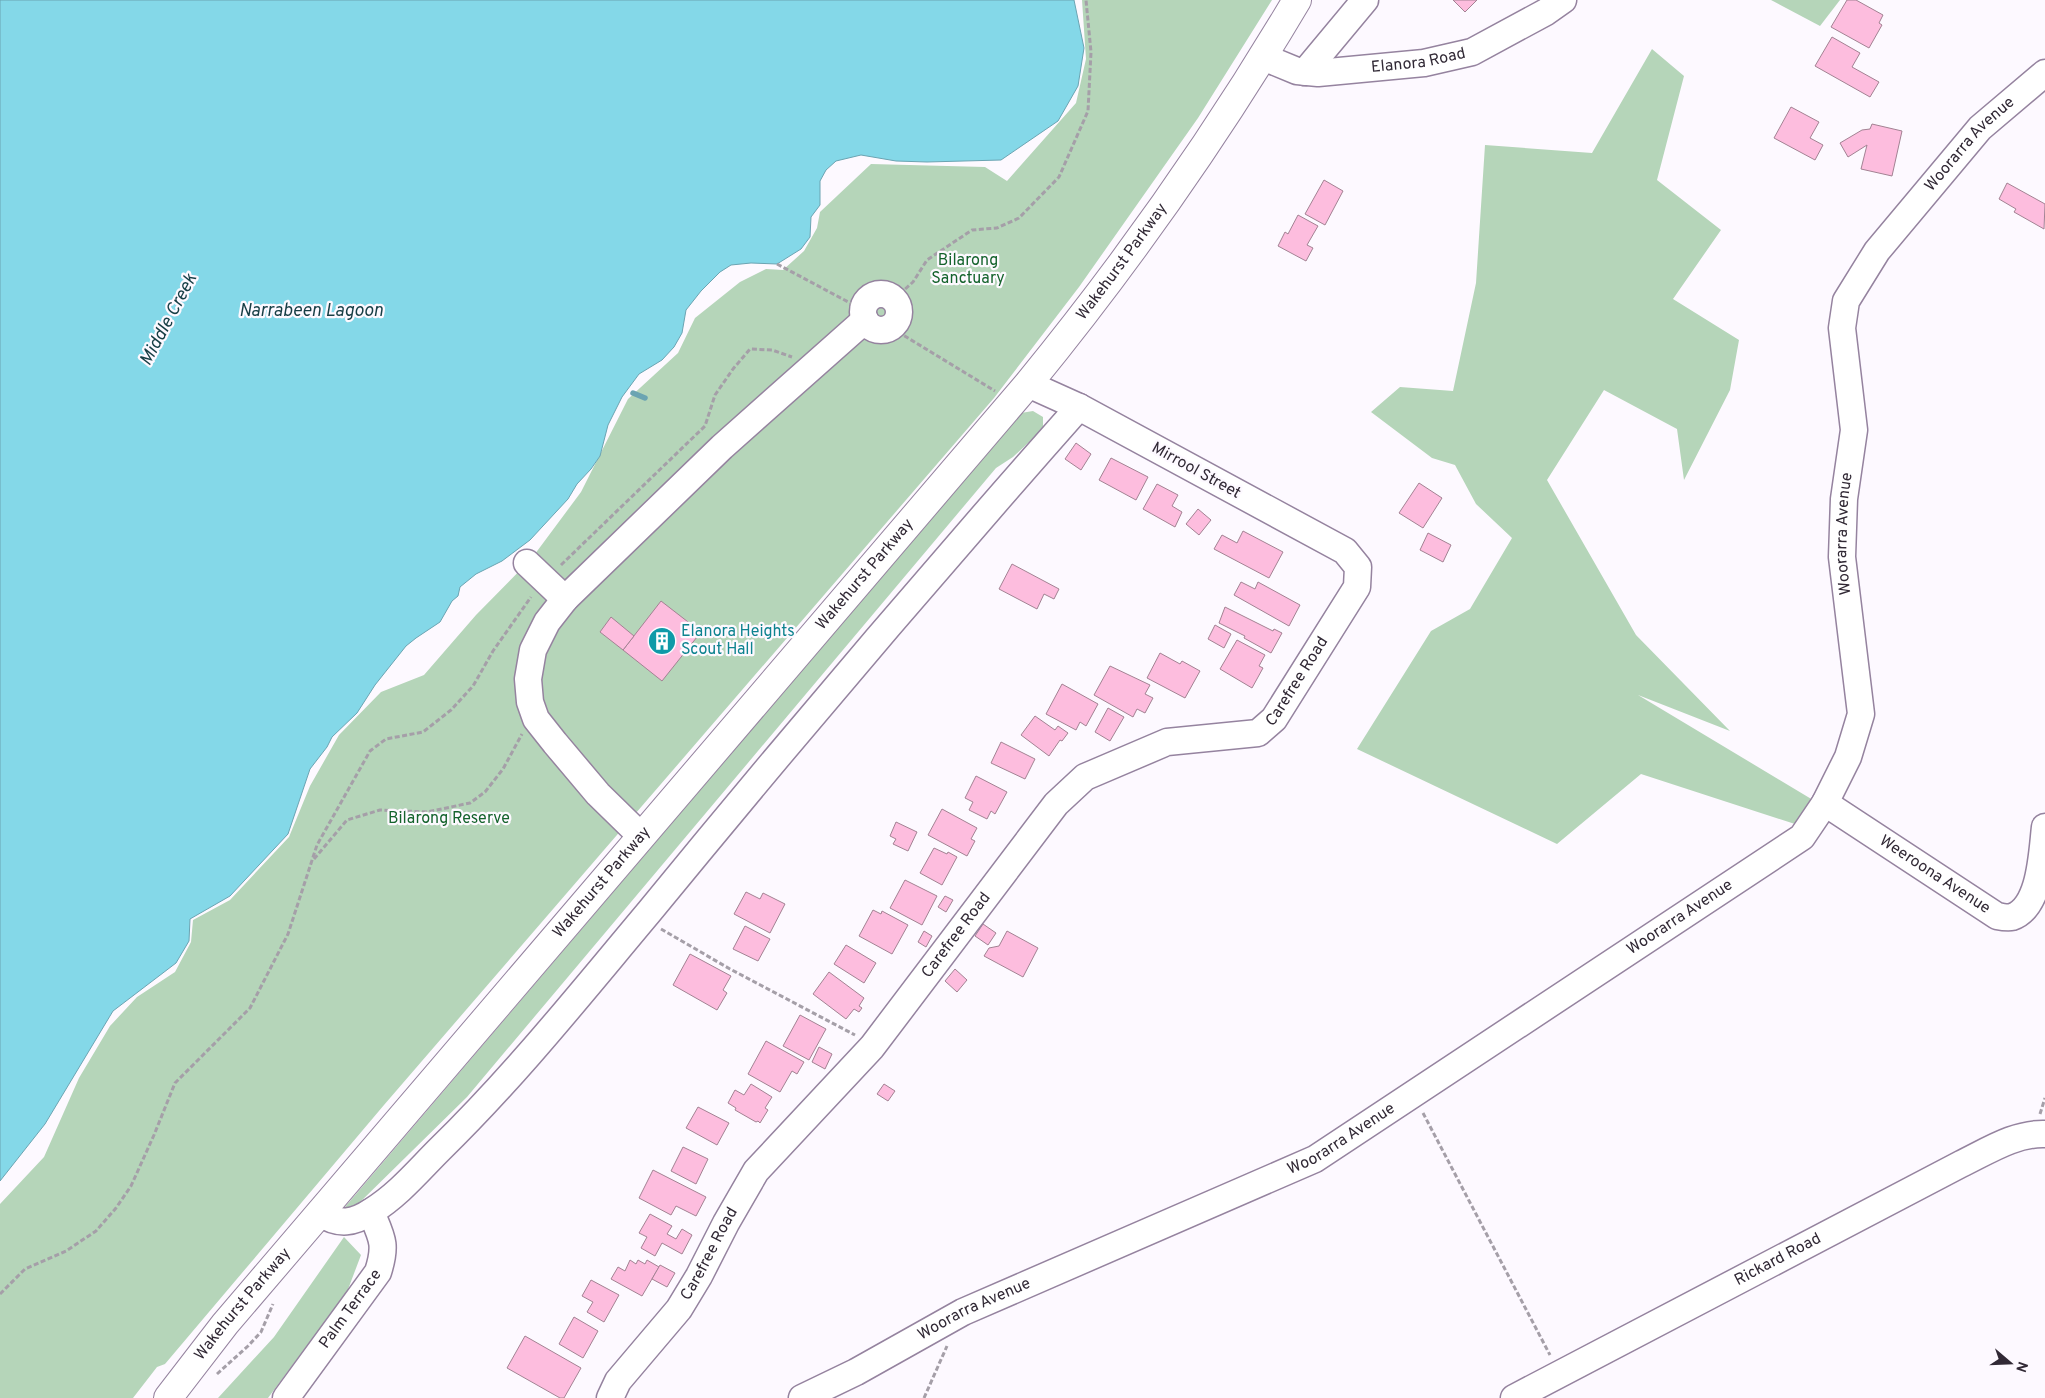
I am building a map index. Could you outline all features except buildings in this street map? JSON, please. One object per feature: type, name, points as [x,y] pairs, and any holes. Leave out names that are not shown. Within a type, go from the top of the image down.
[{"type":"main road","name":"Wakehurst Parkway","points":[[168,1398],[225,1324],[1020,393],[1090,307],[1177,187],[1263,57],[1296,0]]},
{"type":"street","points":[[1305,72],[1365,0]]},
{"type":"street","name":"Elanora Road","points":[[1263,57],[1297,71],[1318,73],[1424,63],[1472,52],[1546,12],[1563,0]]},
{"type":"street","name":"Woorarra Avenue","points":[[802,1398],[856,1372],[963,1312],[1315,1159],[1802,837],[1825,803],[1848,757],[1861,714],[1842,557],[1844,499],[1854,430],[1842,328],[1846,301],[1877,251],[1980,128],[2045,73]]},
{"type":"street","points":[[884,294],[894,299],[899,309],[899,315],[894,324],[889,328],[878,330],[873,328],[864,314],[865,303],[873,295],[884,294]]},
{"type":"street","points":[[641,836],[598,794],[536,719],[530,702],[528,679],[533,650],[547,622],[565,599],[722,447],[864,314]]},
{"type":"street","name":"Mirrool Street","points":[[1020,393],[1079,407],[1344,551],[1358,567]]},
{"type":"street","points":[[320,1213],[330,1219],[342,1222],[353,1221],[371,1212],[414,1177],[465,1125],[531,1053],[752,785],[1079,407]]},
{"type":"street","points":[[526,563],[565,599]]},
{"type":"street","name":"Carefree Road","points":[[610,1398],[618,1380],[679,1309],[756,1171],[872,1047],[1056,804],[1085,777],[1167,742],[1258,733],[1274,719],[1357,586],[1358,567]]},
{"type":"street","name":"Weeroona Avenue","points":[[1825,803],[1997,916],[2010,918],[2021,913],[2032,899],[2042,858],[2045,826]]},
{"type":"street","name":"Rickard Road","points":[[1514,1398],[1961,1164],[2012,1139],[2034,1134],[2045,1134]]},
{"type":"street","name":"Palm Terrace","points":[[286,1398],[378,1272],[384,1255],[382,1239],[371,1212]]},
{"type":"path","points":[[894,299],[913,282],[927,260],[972,230],[997,228],[1019,218],[1059,177],[1088,111],[1091,52],[1086,0]]},
{"type":"path","points":[[777,264],[889,328],[1020,393]]},
{"type":"path","points":[[0,1294],[25,1268],[66,1251],[96,1231],[116,1208],[131,1186],[175,1083],[250,1008],[288,934],[312,862],[347,820],[380,810],[427,812],[470,803],[485,792],[503,770],[521,735],[536,719]]},
{"type":"path","points":[[643,919],[730,969],[854,1035],[872,1047]]},
{"type":"path","points":[[1414,1094],[1561,1374]]},
{"type":"path","points":[[216,1375],[261,1332],[278,1297]]},
{"type":"path","points":[[924,1398],[963,1312]]},
{"type":"green space","name":"Bilarong Reserve","points":[[1082,0],[1272,0],[1198,118],[1079,287],[994,398],[384,1105],[165,1364],[157,1367],[133,1398],[0,1398],[0,1204],[44,1157],[79,1078],[110,1026],[137,997],[175,972],[191,942],[193,920],[230,900],[289,837],[310,786],[339,735],[381,692],[424,675],[476,615],[532,558],[581,492],[628,399],[678,353],[695,318],[740,282],[766,269],[783,270],[804,251],[817,228],[820,212],[871,164],[985,167],[1007,181],[1076,103],[1086,59]]},
{"type":"green space","points":[[1771,0],[1840,0],[1820,26]]},
{"type":"green space","points":[[1652,49],[1684,76],[1657,180],[1721,230],[1673,299],[1739,340],[1730,390],[1684,480],[1677,429],[1604,390],[1547,480],[1636,635],[1730,731],[1638,695],[1813,800],[1795,824],[1641,774],[1557,844],[1357,749],[1431,631],[1470,609],[1512,538],[1476,504],[1455,465],[1432,458],[1371,412],[1400,387],[1453,391],[1476,283],[1485,145],[1592,153]]},
{"type":"green space","points":[[1033,411],[1043,417],[1043,429],[1013,457],[996,468],[467,1097],[352,1210],[345,1207],[1021,413]]},
{"type":"green space","points":[[344,1237],[361,1255],[347,1292],[268,1398],[218,1398],[274,1337]]},
{"type":"water","name":"Narrabeen Lagoon","points":[[0,0],[1074,0],[1084,48],[1078,86],[1058,121],[1001,160],[896,161],[861,155],[836,161],[826,170],[820,181],[820,205],[811,217],[810,237],[801,249],[777,264],[751,263],[731,265],[720,272],[701,291],[686,310],[682,333],[674,347],[662,360],[639,374],[622,397],[608,425],[600,456],[577,484],[568,499],[530,540],[502,561],[476,574],[460,587],[458,596],[452,601],[440,622],[406,646],[375,685],[357,713],[332,737],[327,747],[310,769],[288,834],[230,896],[190,919],[189,941],[176,963],[113,1011],[45,1124],[0,1181]]},
{"type":"waterway","points":[[633,393],[645,398]]},
{"type":"place","name":"Elanora Heights Scout Hall","points":[[662,641]]},
{"type":"park label","name":"Bilarong Sanctuary","points":[[968,270]]},
{"type":"water label","name":"Middle Creek","points":[[169,320]]}]
